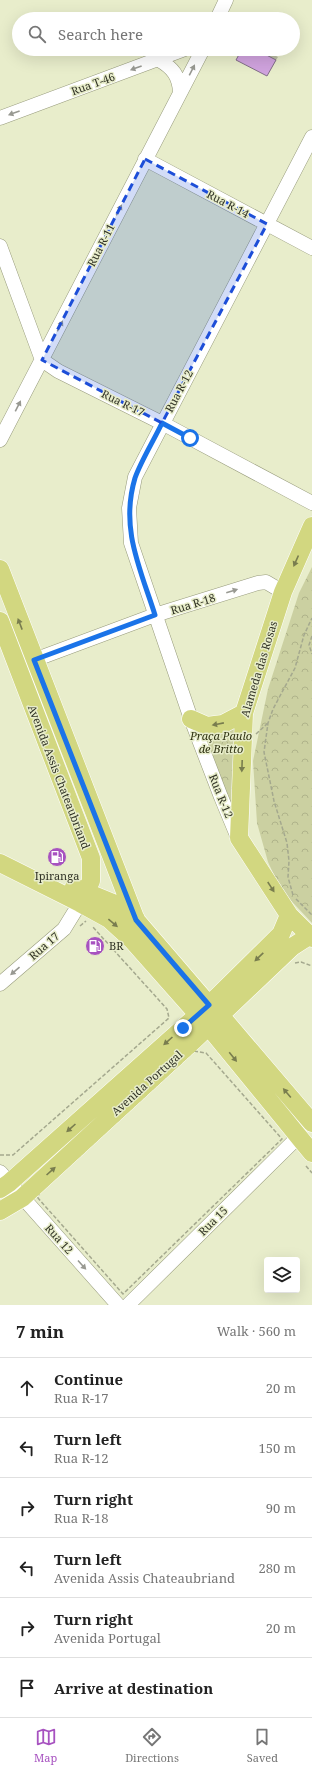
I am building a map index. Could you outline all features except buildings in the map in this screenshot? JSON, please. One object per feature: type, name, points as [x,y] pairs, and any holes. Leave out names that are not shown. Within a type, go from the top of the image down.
[{"type":"main road","name":"Alameda das Rosas","points":[[239,838],[244,713],[283,592],[312,526]]},
{"type":"main road","name":"Avenida Assis Chateaubriand","points":[[0,570],[136,920],[209,1015],[298,1137],[309,1160]]},
{"type":"main road","name":"Avenida Assis Chateaubriand","points":[[0,621],[91,858],[91,881],[82,897],[132,940],[209,1015],[312,1123]]},
{"type":"main road","points":[[192,719],[207,726],[223,724],[244,713]]},
{"type":"main road","points":[[239,838],[289,915],[311,937]]},
{"type":"main road","points":[[0,850],[67,885],[82,897]]},
{"type":"main road","points":[[67,885],[77,877],[91,858]]},
{"type":"main road","points":[[0,863],[82,897],[113,903],[136,920]]},
{"type":"main road","name":"Avenida Portugal","points":[[287,941],[289,915]]},
{"type":"main road","name":"Avenida Portugal","points":[[0,1211],[30,1198],[209,1015],[287,941],[311,937]]},
{"type":"main road","name":"Avenida Portugal","points":[[3,1181],[209,1015]]},
{"type":"street","points":[[220,12],[226,0]]},
{"type":"street","name":"Rua T-46","points":[[0,118],[168,56]]},
{"type":"street","name":"Rua R-11","points":[[0,440],[199,56]]},
{"type":"street","points":[[159,60],[176,73],[179,81],[180,92]]},
{"type":"street","name":"Rua R-12","points":[[239,838],[220,796],[155,615],[131,543],[129,508],[135,477],[312,137]]},
{"type":"street","name":"Rua R-14","points":[[145,159],[312,248]]},
{"type":"street","points":[[0,246],[42,360]]},
{"type":"street","name":"Rua R-17","points":[[42,360],[58,371],[162,423],[312,503]]},
{"type":"street","name":"Rua R-18","points":[[34,660],[155,615],[258,583],[266,582],[283,592]]},
{"type":"street","name":"Rua 17","points":[[0,984],[64,929],[82,897]]},
{"type":"street","name":"Rua 15","points":[[128,1305],[298,1137]]},
{"type":"street","name":"Rua 12","points":[[3,1181],[30,1198],[118,1305]]},
{"type":"path","points":[[294,897],[288,876],[289,861],[287,842],[274,801],[264,752],[268,723],[273,709],[295,668],[304,635],[312,618]]},
{"type":"path","points":[[312,636],[309,645],[312,654]]},
{"type":"path","points":[[253,737],[268,723]]},
{"type":"path","points":[[290,894],[312,914]]},
{"type":"path","points":[[0,1155],[13,1155],[169,1018],[167,1009],[87,921],[78,928]]},
{"type":"path","points":[[30,1198],[123,1294],[282,1139],[206,1053]]},
{"type":"path","points":[[309,1160],[312,1173]]},
{"type":"highlighted area","points":[[145,159],[267,224],[162,423],[42,360]]},
{"type":"green space","points":[[312,567],[312,923],[281,890],[268,862],[257,823],[253,761],[268,689],[299,593]]},
{"type":"green space","name":"Praça Paulo de Britto","points":[[237,722],[232,808],[201,730]]},
{"type":"place","name":"Ipiranga","points":[[57,857]]},
{"type":"place","name":"BR","points":[[95,946]]},
{"type":"route","points":[[183,1028],[209,1005],[136,920],[34,660],[155,615],[131,543],[129,508],[135,477],[162,423],[190,438]]}]
